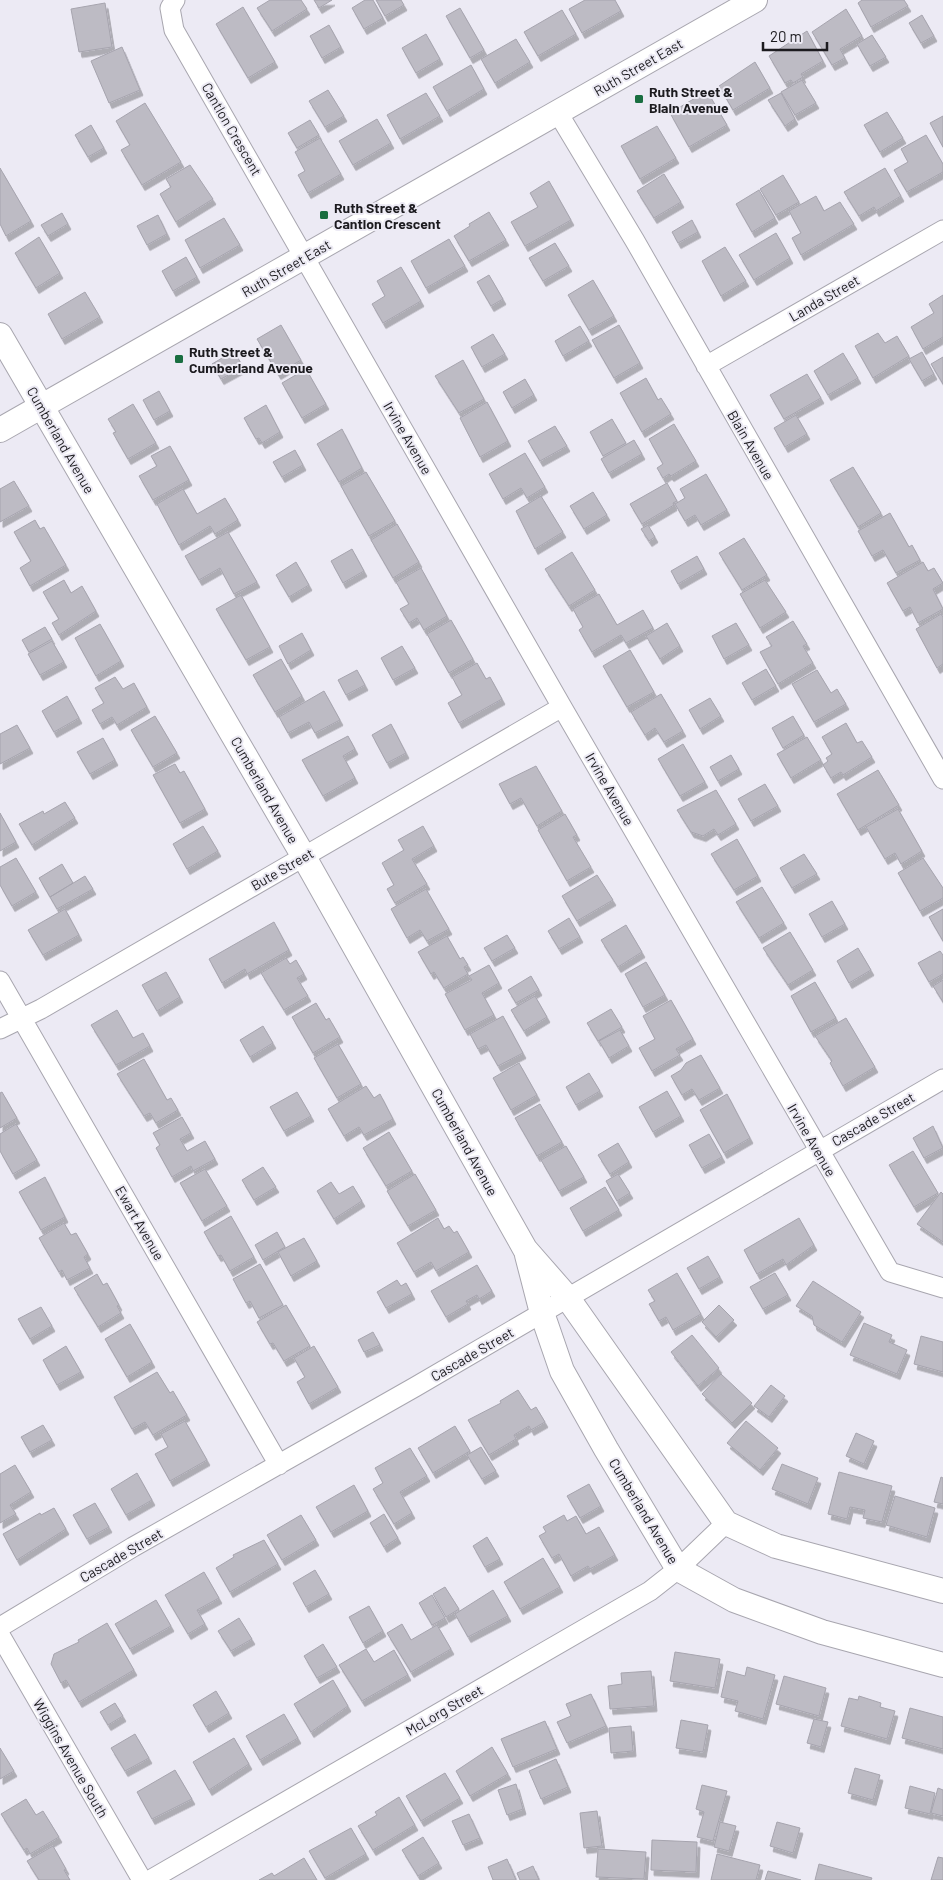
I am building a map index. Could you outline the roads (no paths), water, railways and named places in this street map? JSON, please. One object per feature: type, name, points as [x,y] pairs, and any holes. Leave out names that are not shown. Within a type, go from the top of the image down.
[{"type":"street","name":"Cantlon Crescent","points":[[175,0],[170,8],[174,30],[305,256]]},
{"type":"street","name":"Ruth Street East","points":[[0,430],[755,0]]},
{"type":"street","name":"Blain Avenue","points":[[558,112],[943,779]]},
{"type":"street","name":"Landa Street","points":[[706,366],[943,230]]},
{"type":"street","name":"Irvine Avenue","points":[[305,256],[562,707],[890,1272],[943,1288]]},
{"type":"street","name":"Cumberland Avenue","points":[[0,335],[304,856],[525,1249],[567,1297],[726,1523]]},
{"type":"street","name":"Bute Street","points":[[0,1029],[562,707]]},
{"type":"street","name":"Ewart Avenue","points":[[0,981],[279,1465]]},
{"type":"street","name":"Cascade Street","points":[[0,1627],[133,1547],[279,1465],[943,1079]]},
{"type":"street","name":"Cumberland Avenue","points":[[525,1249],[542,1313],[562,1371],[678,1569],[743,1603],[822,1632],[943,1665]]},
{"type":"street","name":"McLorg Street","points":[[150,1880],[650,1591],[678,1569],[726,1523]]},
{"type":"street","points":[[726,1523],[776,1546],[943,1591]]},
{"type":"street","name":"Wiggins Avenue South","points":[[0,1635],[142,1880]]},
{"type":"place","name":"Ruth Street & Blain Avenue","points":[[639,99]]},
{"type":"place","name":"Ruth Street & Cantlon Crescent","points":[[324,215]]},
{"type":"place","name":"Ruth Street & Cumberland Avenue","points":[[179,359]]}]
